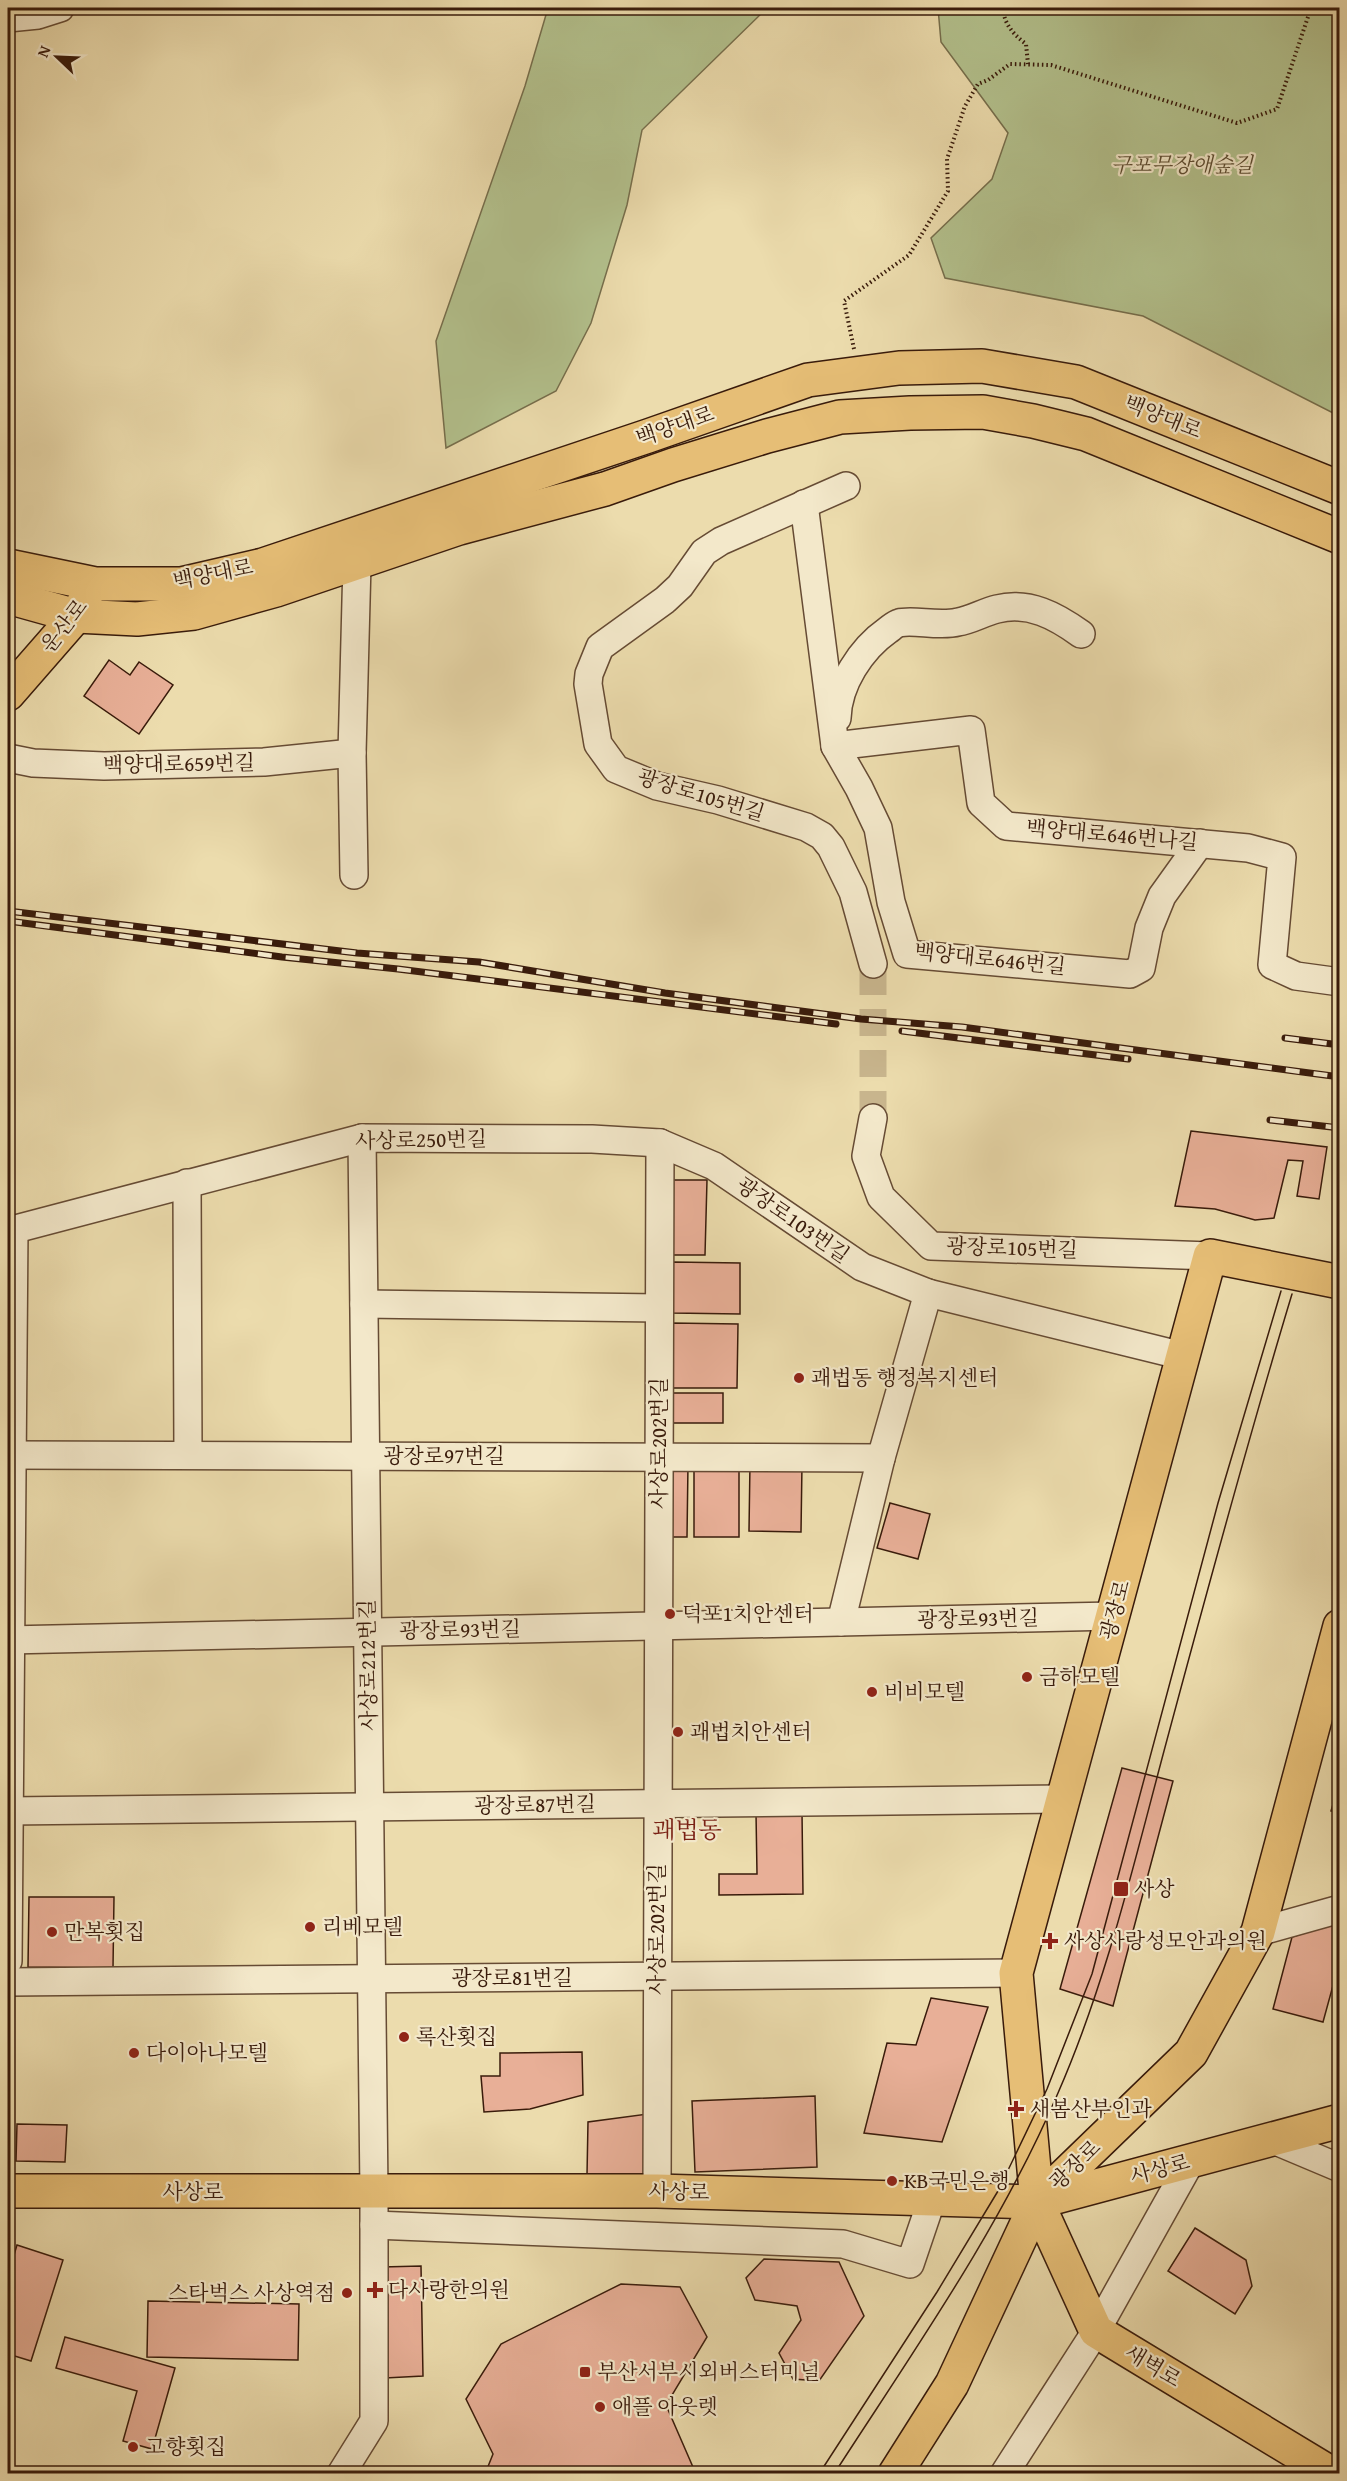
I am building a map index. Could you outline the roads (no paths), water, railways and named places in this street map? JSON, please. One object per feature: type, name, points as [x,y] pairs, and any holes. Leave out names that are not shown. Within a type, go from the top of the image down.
[{"type":"main road","name":"백양대로","points":[[8,566],[95,584],[181,584],[263,565],[808,380],[899,368],[982,366],[1076,382],[1340,488]]},
{"type":"main road","name":"백양대로","points":[[8,597],[76,616],[138,619],[194,613],[276,590],[459,528],[605,489],[674,465],[777,434],[840,417],[910,413],[983,412],[1086,434],[1340,537]]},
{"type":"main road","name":"운산로","points":[[8,694],[76,616],[95,584]]},
{"type":"main road","points":[[1210,1256],[1340,1282]]},
{"type":"main road","name":"광장로","points":[[1037,2202],[1016,1973],[1210,1256]]},
{"type":"main road","name":"광장로","points":[[895,2474],[952,2384],[1037,2202],[1191,2053],[1258,1932],[1337,1642]]},
{"type":"main road","name":"사상로","points":[[8,2191],[657,2191],[1037,2202],[1340,2121]]},
{"type":"main road","points":[[1037,2202],[1095,2331]]},
{"type":"main road","name":"새벽로","points":[[1095,2331],[1316,2470]]},
{"type":"street","points":[[8,18],[38,15],[60,8]]},
{"type":"street","name":"광장로105번길","points":[[846,486],[721,541],[704,552],[680,586],[665,600],[600,647],[589,674],[588,684],[598,744],[616,769],[657,786],[718,800],[806,827],[822,836],[831,847],[853,892],[873,964]]},
{"type":"street","name":"백양대로646번길","points":[[804,504],[836,746],[878,828],[891,902],[907,954],[1130,974],[1141,968],[1149,928],[1162,896],[1200,843]]},
{"type":"street","points":[[354,875],[352,753],[357,563]]},
{"type":"street","points":[[836,746],[837,705],[850,674],[871,641],[899,623],[941,625],[959,622],[998,608],[1031,607],[1061,619],[1081,634]]},
{"type":"street","name":"백양대로646번나길","points":[[836,746],[971,730],[981,803],[1006,826],[1248,848],[1282,857],[1272,964],[1296,976],[1340,982]]},
{"type":"street","name":"백양대로659번길","points":[[8,758],[62,765],[104,766],[264,762],[352,753]]},
{"type":"street","name":"광장로105번길","points":[[873,1118],[866,1156],[881,1197],[931,1246],[1210,1256]]},
{"type":"street","name":"사상로250번길","points":[[11,1230],[362,1138],[592,1139],[660,1143]]},
{"type":"street","name":"사상로212번길","points":[[341,2474],[374,2421],[374,2192],[362,1138]]},
{"type":"street","name":"광장로103번길","points":[[660,1143],[714,1166],[862,1267],[928,1293],[1183,1356]]},
{"type":"street","name":"사상로202번길","points":[[657,2191],[660,1143]]},
{"type":"street","points":[[188,1183],[188,1455]]},
{"type":"street","points":[[8,1960],[11,1230]]},
{"type":"street","points":[[841,1622],[881,1458],[928,1293]]},
{"type":"street","points":[[364,1304],[659,1308]]},
{"type":"street","name":"광장로97번길","points":[[10,1455],[881,1458]]},
{"type":"street","name":"광장로93번길","points":[[9,1640],[1114,1616]]},
{"type":"street","name":"광장로87번길","points":[[8,1811],[1063,1799]]},
{"type":"street","points":[[1258,1932],[1340,1909]]},
{"type":"street","name":"광장로81번길","points":[[8,1982],[1016,1973]]},
{"type":"street","points":[[1271,2139],[1340,2168]]},
{"type":"street","points":[[1004,2474],[1095,2331],[1191,2161]]},
{"type":"street","points":[[374,2225],[843,2244],[910,2264],[932,2199]]},
{"type":"tunnel","points":[[873,964],[873,1118]]},
{"type":"tram line","points":[[819,2474],[937,2292],[998,2191],[1047,2089],[1092,1974],[1218,1503],[1281,1291]]},
{"type":"tram line","points":[[834,2474],[983,2241],[1035,2143],[1075,2051],[1117,1924],[1226,1522],[1292,1294]]},
{"type":"railway","points":[[8,911],[357,953],[479,962],[665,993],[861,1019],[962,1027],[1340,1077]]},
{"type":"railway","points":[[8,921],[282,957],[398,969],[836,1024]]},
{"type":"railway","points":[[902,1031],[1128,1059]]},
{"type":"railway","points":[[1285,1038],[1340,1045]]},
{"type":"railway","points":[[1270,1120],[1340,1128]]},
{"type":"place","name":"괘법동 행정복지센터","points":[[799,1378]]},
{"type":"place","name":"덕포1치안센터","points":[[670,1614]]},
{"type":"place","name":"금하모텔","points":[[1027,1677]]},
{"type":"place","name":"비비모텔","points":[[872,1692]]},
{"type":"place","name":"괘법치안센터","points":[[678,1732]]},
{"type":"place","name":"사상","points":[[1121,1889]]},
{"type":"place","name":"리베모텔","points":[[310,1927]]},
{"type":"place","name":"만복횟집","points":[[52,1932]]},
{"type":"place","name":"사상사랑성모안과의원","points":[[1050,1941]]},
{"type":"place","name":"록산횟집","points":[[404,2037]]},
{"type":"place","name":"다이아나모텔","points":[[134,2053]]},
{"type":"place","name":"새봄산부인과","points":[[1016,2109]]},
{"type":"place","name":"KB국민은행","points":[[892,2181]]},
{"type":"place","name":"다사랑한의원","points":[[375,2290]]},
{"type":"place","name":"스타벅스 사상역점","points":[[347,2293]]},
{"type":"place","name":"부산서부시외버스터미널","points":[[585,2372]]},
{"type":"place","name":"애플 아웃렛","points":[[600,2407]]},
{"type":"place","name":"고향횟집","points":[[133,2447]]},
{"type":"district","name":"괘법동","points":[[687,1830]]},
{"type":"park label","name":"구포무장애숲길","points":[[1182,165]]}]
